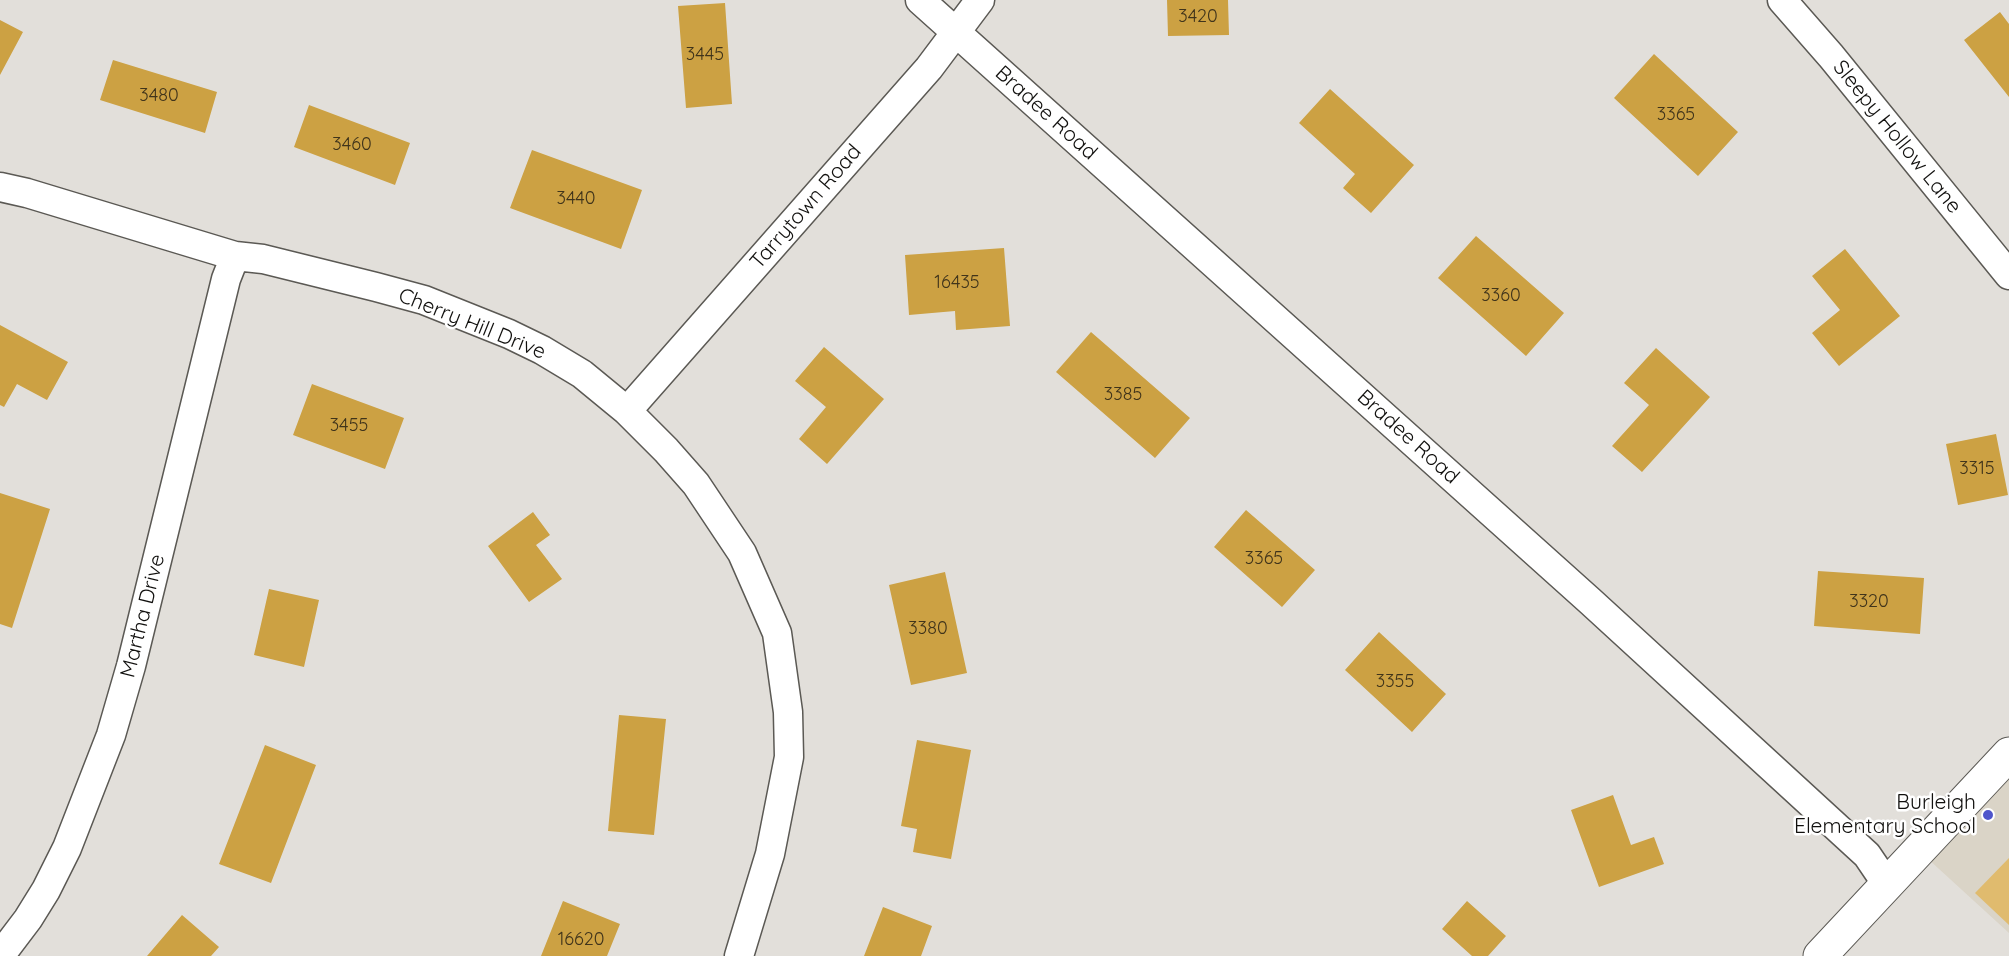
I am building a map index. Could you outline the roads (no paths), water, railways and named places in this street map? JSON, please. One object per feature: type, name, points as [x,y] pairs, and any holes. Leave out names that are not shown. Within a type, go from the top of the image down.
[{"type":"street","name":"Bradee Road","points":[[920,0],[1590,601],[1867,855],[1886,883]]},
{"type":"street","name":"Tarrytown Road","points":[[627,411],[929,68],[980,0]]},
{"type":"street","name":"Sleepy Hollow Lane","points":[[1782,0],[1831,56],[2009,275]]},
{"type":"street","name":"Cherry Hill Drive","points":[[0,187],[27,193],[235,256],[263,259],[424,300],[542,350],[582,374],[627,411],[696,484],[742,553],[777,633],[788,712],[789,757],[770,854],[739,956]]},
{"type":"street","name":"Martha Drive","points":[[0,956],[28,919],[46,890],[67,848],[111,735],[131,666],[226,279],[235,256]]},
{"type":"street","points":[[1820,956],[2009,754]]},
{"type":"place","name":"Burleigh Elementary School","points":[[1988,815]]}]
